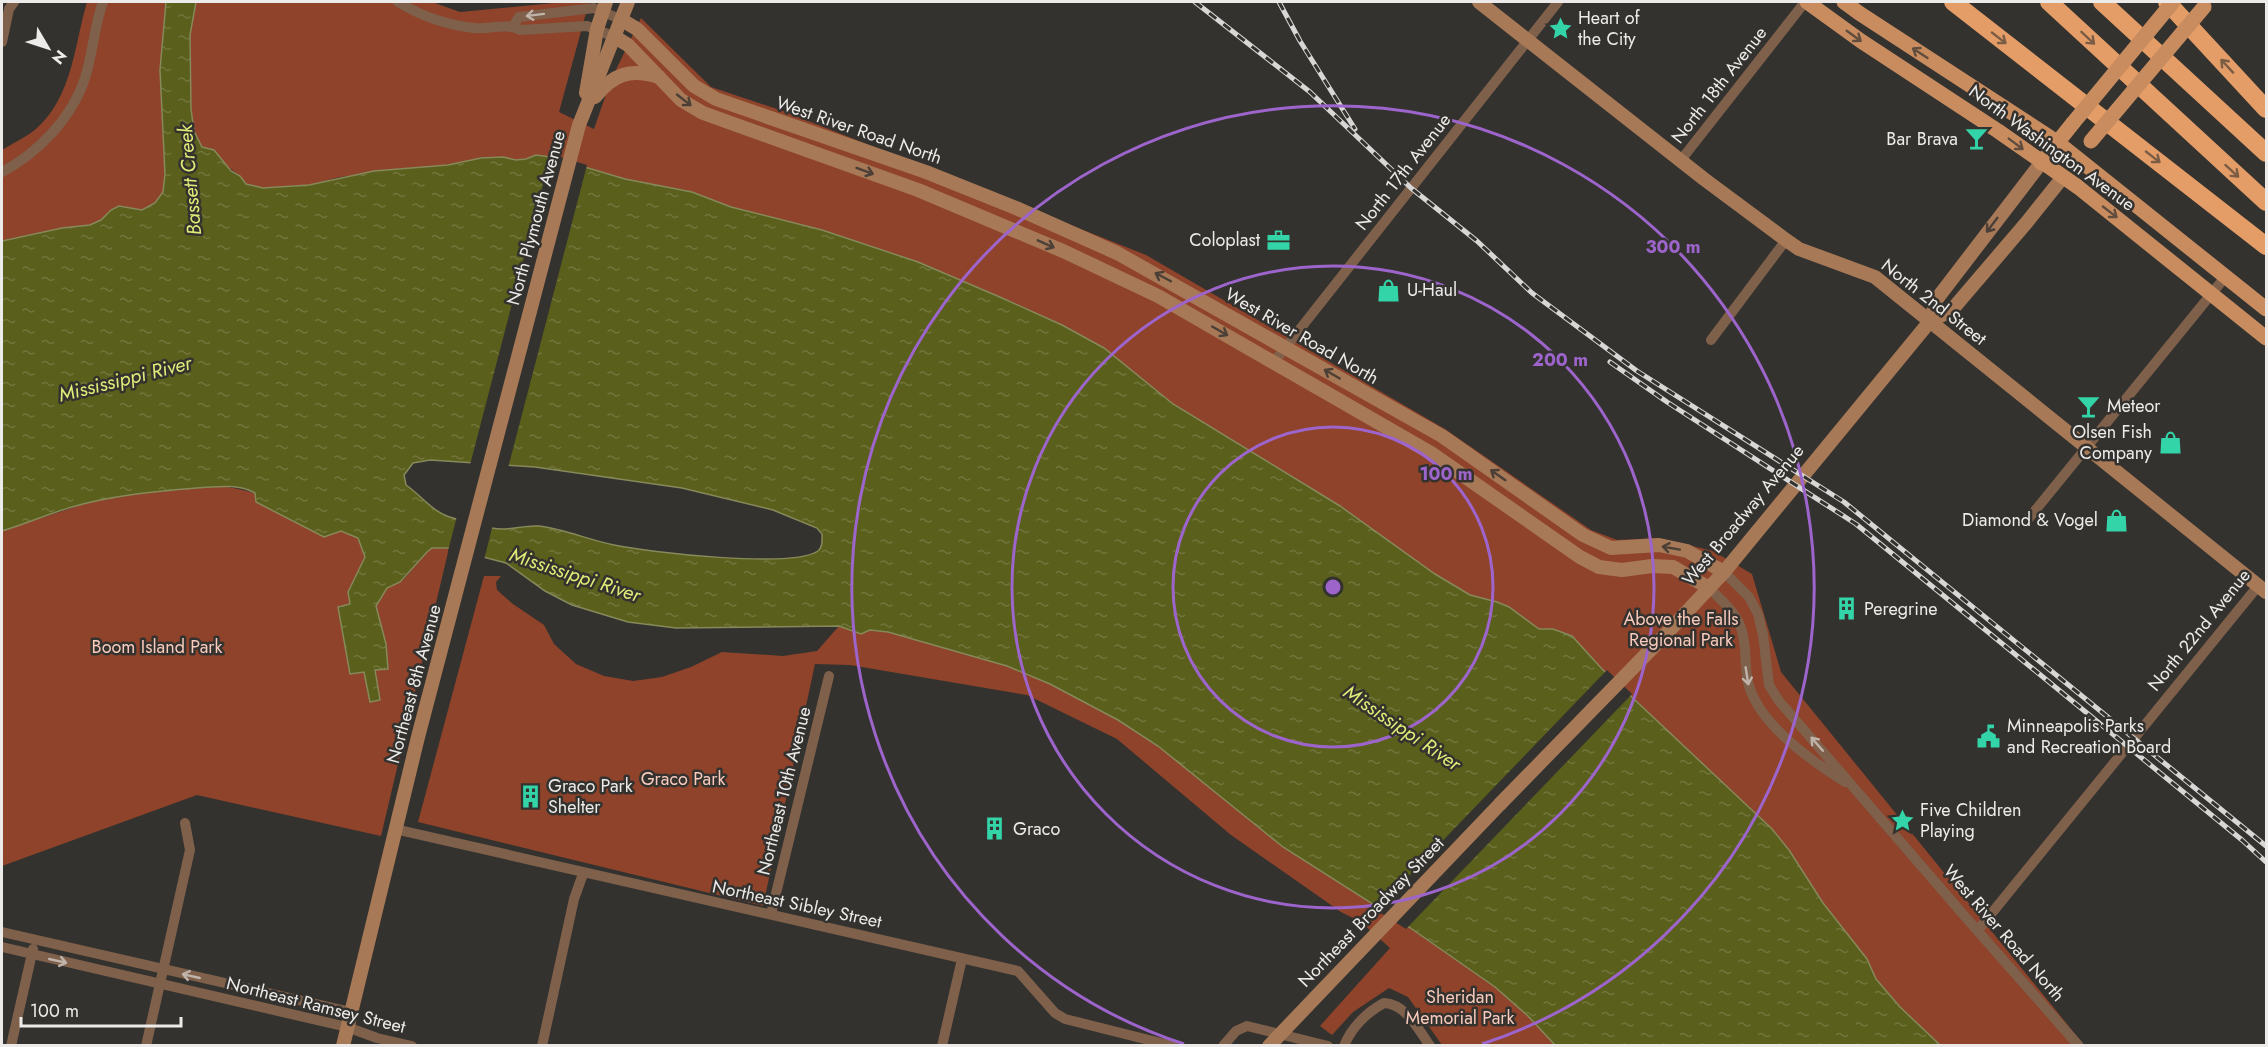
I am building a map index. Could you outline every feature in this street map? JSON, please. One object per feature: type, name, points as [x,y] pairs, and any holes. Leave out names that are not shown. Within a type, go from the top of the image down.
[{"type":"highway","points":[[1953,2],[2266,246]]},
{"type":"highway","points":[[2049,2],[2266,202]]},
{"type":"highway","points":[[2103,2],[2266,153]]},
{"type":"highway","points":[[2167,2],[2266,109]]},
{"type":"main road","name":"North Washington Avenue","points":[[1806,2],[1998,131],[2049,153],[2070,167],[2266,338]]},
{"type":"main road","name":"North Washington Avenue","points":[[1844,2],[2049,153],[2226,276],[2266,309]]},
{"type":"main road","name":"West Broadway Avenue","points":[[2049,153],[2173,2]]},
{"type":"main road","name":"West Broadway Avenue","points":[[2070,167],[2206,4]]},
{"type":"street","points":[[2,42],[9,9],[14,2]]},
{"type":"street","points":[[2,172],[24,159],[47,139],[73,104],[85,78],[97,18],[103,2]]},
{"type":"street","points":[[398,2],[424,15],[456,25],[476,28],[513,26],[520,30],[587,26],[615,37]]},
{"type":"street","name":"North Plymouth Avenue","points":[[581,119],[628,2]]},
{"type":"street","name":"North 2nd Street","points":[[1479,2],[1786,240],[1799,249],[1867,272],[1931,320],[2086,446],[2264,584]]},
{"type":"street","name":"North 17th Avenue","points":[[1274,362],[1558,2]]},
{"type":"street","name":"North 18th Avenue","points":[[1681,160],[1806,2]]},
{"type":"street","points":[[513,26],[519,17],[604,7],[622,21]]},
{"type":"street","name":"North Plymouth Avenue","points":[[524,333],[581,119],[597,29],[604,7]]},
{"type":"street","name":"West River Road North","points":[[622,21],[637,29],[694,86],[716,99],[926,172],[1016,208],[1118,253],[1442,436],[1583,535],[1611,548],[1659,546],[1687,550],[1724,572],[1749,597],[1758,614],[1769,685],[1779,701],[2079,1046]]},
{"type":"street","name":"West River Road North","points":[[615,37],[628,45],[681,100],[703,113],[918,190],[1107,271],[1158,296],[1431,453],[1580,557],[1599,567],[1622,570],[1652,566],[1673,567],[1709,588],[1736,616],[1743,636],[1749,687],[1763,712],[1803,753],[1855,788]]},
{"type":"street","points":[[581,119],[606,84],[619,76],[646,73],[661,78]]},
{"type":"street","points":[[775,139],[781,121]]},
{"type":"street","name":"West Broadway Avenue","points":[[1500,804],[1724,572],[1931,320],[1936,300],[2049,153]]},
{"type":"street","name":"West Broadway Avenue","points":[[1931,320],[1951,311],[2027,222],[2070,167]]},
{"type":"street","points":[[918,190],[926,172]]},
{"type":"street","points":[[1711,340],[1786,240]]},
{"type":"street","points":[[2029,518],[2226,276]]},
{"type":"street","name":"Northeast 8th Avenue","points":[[343,1046],[395,829],[524,333]]},
{"type":"street","name":"North 22nd Avenue","points":[[1978,930],[2264,584]]},
{"type":"street","name":"Northeast 10th Avenue","points":[[771,914],[829,676]]},
{"type":"street","name":"Northeast Broadway Street","points":[[1269,1046],[1500,804]]},
{"type":"street","points":[[146,1046],[190,850],[185,823]]},
{"type":"street","name":"Northeast Sibley Street","points":[[395,829],[583,874],[771,914],[1018,971],[1055,1013],[1065,1019],[1173,1046]]},
{"type":"street","points":[[542,1046],[574,898],[583,874]]},
{"type":"street","name":"Northeast Ramsey Street","points":[[2,932],[351,1012]]},
{"type":"street","points":[[11,1046],[35,940]]},
{"type":"street","name":"Northeast Ramsey Street","points":[[2,947],[347,1027],[377,1038],[412,1046]]},
{"type":"street","points":[[942,1046],[962,958]]},
{"type":"street","points":[[1344,1046],[1347,1036],[1355,1027],[1369,1012],[1384,1003],[1391,1003],[1404,1011],[1430,1046]]},
{"type":"street","points":[[1223,1046],[1236,1031],[1247,1026],[1328,1046]]},
{"type":"green space","points":[[87,2],[166,2],[160,70],[165,174],[163,192],[155,203],[142,210],[119,206],[101,220],[90,225],[62,228],[2,241],[2,150],[37,128],[58,101],[71,69]]},
{"type":"green space","name":"Above the Falls Regional Park","points":[[196,2],[432,2],[460,12],[564,2],[589,2],[559,112],[594,129],[611,80],[641,18],[711,87],[786,112],[1146,255],[1445,429],[1591,530],[1617,540],[1659,538],[1713,551],[1752,574],[1781,672],[2084,1045],[1940,1045],[1900,1007],[1876,979],[1867,959],[1823,903],[1789,850],[1772,829],[1602,669],[1572,636],[1553,629],[1539,629],[1509,607],[1470,595],[1435,574],[1340,506],[1173,404],[1104,348],[1086,338],[1002,298],[885,251],[822,230],[731,207],[692,192],[625,179],[536,155],[516,160],[503,157],[481,158],[448,165],[340,177],[309,185],[263,188],[246,184],[240,176],[202,147],[194,131],[191,109],[190,35]]},
{"type":"green space","name":"Boom Island Park","points":[[217,486],[252,492],[359,538],[365,556],[350,604],[338,607],[351,674],[364,672],[370,701],[380,699],[375,670],[388,668],[386,644],[376,606],[387,588],[404,579],[432,548],[449,548],[381,836],[197,795],[2,866],[2,531],[90,502],[150,491]]},
{"type":"green space","name":"Graco Park","points":[[484,576],[501,576],[496,582],[497,590],[544,625],[554,644],[576,664],[604,676],[633,681],[662,677],[691,667],[722,652],[783,656],[817,651],[839,626],[861,634],[870,630],[888,632],[1007,666],[1050,684],[1118,720],[1158,746],[1283,847],[1409,927],[1495,987],[1528,1016],[1555,1045],[1442,1045],[1408,997],[1389,988],[1353,1012],[1332,1035],[1320,1026],[1390,948],[1361,922],[1341,912],[1231,835],[1117,739],[1027,695],[850,665],[815,664],[763,906],[418,822]]},
{"type":"water","points":[[166,2],[196,2],[190,35],[191,109],[194,131],[202,147],[214,150],[231,171],[240,176],[246,184],[263,188],[309,185],[374,171],[448,165],[481,158],[503,157],[516,160],[536,155],[551,157],[625,179],[692,192],[731,207],[822,230],[918,262],[1062,325],[1104,348],[1173,404],[1340,506],[1435,574],[1470,595],[1509,607],[1539,629],[1553,629],[1572,636],[1602,669],[1772,829],[1789,850],[1823,903],[1867,959],[1876,979],[1900,1007],[1940,1045],[1555,1045],[1528,1016],[1495,987],[1409,927],[1283,847],[1158,746],[1118,720],[1050,684],[1007,666],[888,632],[870,630],[861,634],[839,626],[676,628],[628,622],[572,605],[545,591],[506,563],[449,548],[432,548],[400,582],[387,588],[376,606],[386,644],[388,669],[375,670],[380,700],[370,702],[364,672],[350,674],[338,607],[350,604],[348,592],[365,557],[358,538],[341,531],[324,537],[256,502],[255,493],[226,486],[149,493],[87,503],[2,531],[2,241],[62,228],[90,225],[101,220],[119,206],[142,210],[155,203],[163,192],[165,174],[160,70]],"holes":[[[430,460],[535,467],[682,488],[773,510],[817,528],[822,534],[820,549],[803,556],[780,559],[719,557],[614,545],[539,526],[490,528],[439,512],[406,485],[404,475],[413,463]]]},
{"type":"pier","points":[[551,154],[587,165],[508,468],[470,465]]},
{"type":"pier","points":[[457,516],[493,524],[484,560],[448,551]]},
{"type":"pier","points":[[1607,670],[1632,694],[1406,929],[1376,910]]},
{"type":"railway","points":[[1195,2],[1310,92],[1411,188],[1477,241],[1532,293],[1637,371],[1844,502],[2266,846]]},
{"type":"railway","points":[[1279,2],[1300,41],[1355,129]]},
{"type":"railway","points":[[1610,362],[1667,402],[1856,524],[2266,862]]},
{"type":"place","name":"Heart of the City","points":[[1560,28]]},
{"type":"place","name":"Bar Brava","points":[[1976,139]]},
{"type":"place","name":"Coloplast","points":[[1278,240]]},
{"type":"place","name":"U-Haul","points":[[1389,290]]},
{"type":"place","name":"Meteor","points":[[2089,406]]},
{"type":"place","name":"Olsen Fish Company","points":[[2170,442]]},
{"type":"place","name":"Diamond & Vogel","points":[[2116,520]]},
{"type":"place","name":"Peregrine","points":[[1846,609]]},
{"type":"place","name":"Minneapolis Parks and Recreation Board","points":[[1989,736]]},
{"type":"place","name":"Graco Park Shelter","points":[[530,796]]},
{"type":"place","name":"Five Children Playing","points":[[1902,820]]},
{"type":"place","name":"Graco","points":[[995,829]]},
{"type":"water label","name":"Bassett Creek","points":[[190,180]]},
{"type":"water label","name":"Mississippi River","points":[[125,379]]},
{"type":"water label","name":"Mississippi River","points":[[575,575]]},
{"type":"water label","name":"Mississippi River","points":[[1402,728]]},
{"type":"park label","name":"Sheridan Memorial Park","points":[[1460,1007]]}]
